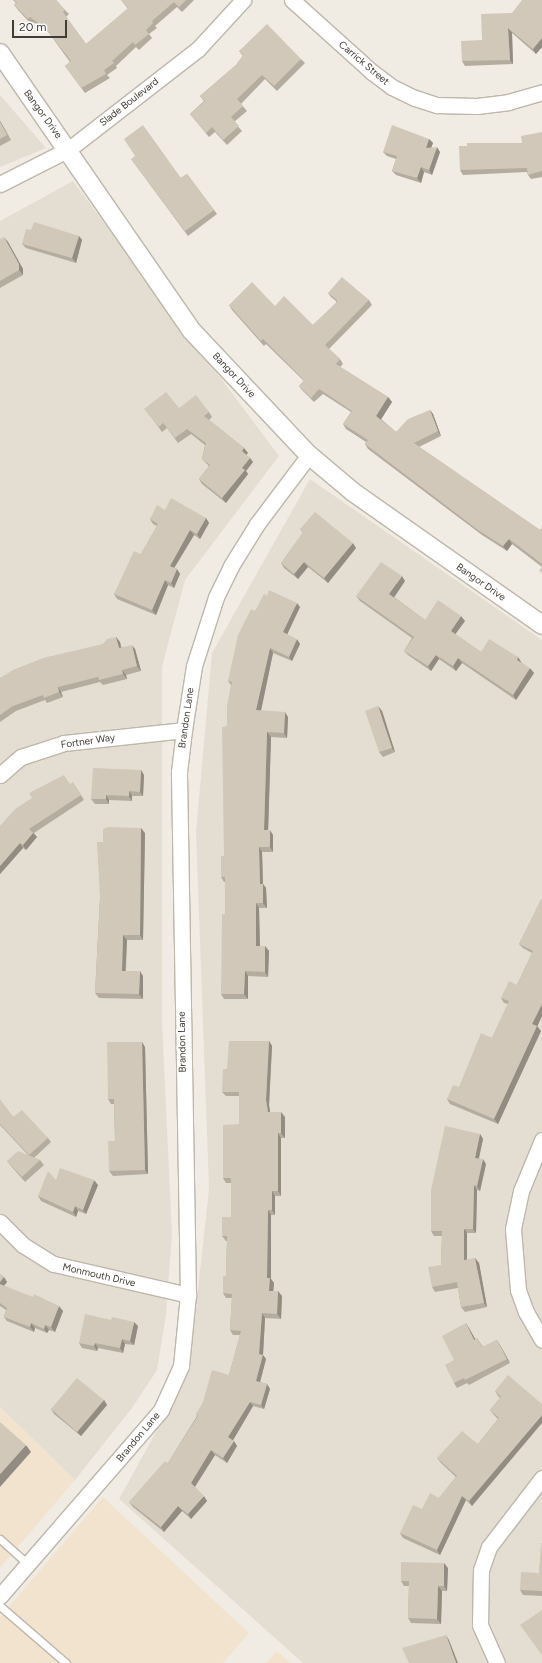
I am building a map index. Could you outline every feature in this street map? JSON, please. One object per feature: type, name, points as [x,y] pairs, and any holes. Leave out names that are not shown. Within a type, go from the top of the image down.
[{"type":"street","name":"Slade Boulevard","points":[[0,184],[69,149],[198,49],[243,0]]},
{"type":"street","name":"Carrick Street","points":[[292,0],[372,72],[392,87],[415,98],[437,105],[476,106],[508,102],[542,92]]},
{"type":"street","name":"Bangor Drive","points":[[0,53],[69,149],[191,330],[309,455],[353,492],[542,625]]},
{"type":"street","name":"Brandon Lane","points":[[0,1596],[161,1410],[181,1366],[188,1295],[179,788],[184,730],[194,666],[216,597],[231,566],[257,524],[309,455]]},
{"type":"street","name":"Fortner Way","points":[[0,775],[21,757],[64,743],[184,730]]},
{"type":"street","points":[[542,1140],[521,1191],[513,1229],[518,1290],[526,1312],[542,1340]]},
{"type":"street","name":"Monmouth Drive","points":[[0,1222],[23,1245],[54,1264],[188,1295]]},
{"type":"street","points":[[498,1663],[480,1625],[481,1570],[489,1547],[542,1478]]},
{"type":"lane","points":[[0,1539],[28,1564]]},
{"type":"lane","points":[[0,1606],[66,1663]]},
{"type":"shaded area","points":[[0,95],[46,148],[0,167]]},
{"type":"shaded area","points":[[73,181],[279,456],[185,580],[162,667],[162,1022],[172,1234],[166,1315],[157,1370],[132,1408],[75,1480],[0,1407],[0,221]]},
{"type":"shaded area","points":[[310,479],[542,640],[542,1663],[303,1663],[119,1499],[189,1372],[209,1189],[196,832],[212,653]]},
{"type":"shaded area","points":[[0,1407],[75,1480],[0,1568]]},
{"type":"shaded area","points":[[103,1497],[249,1633],[223,1663],[0,1663],[0,1617]]},
{"type":"shaded area","points":[[277,1651],[290,1663],[266,1663]]},
{"type":"building","points":[[14,0],[56,0],[65,10],[63,12],[86,44],[128,8],[121,0],[186,0],[179,7],[174,2],[152,21],[153,23],[146,30],[149,34],[135,45],[133,42],[112,61],[114,63],[104,70],[106,74],[81,88],[65,66],[71,61],[45,28],[30,17],[28,19],[14,5],[17,3]]},
{"type":"building","points":[[522,0],[542,0],[542,38],[533,49],[508,28],[510,60],[462,61],[461,41],[482,40],[481,14],[512,13]]},
{"type":"building","points":[[267,24],[301,59],[274,86],[262,75],[237,99],[243,106],[231,117],[239,126],[223,140],[212,127],[206,133],[190,114],[205,101],[200,96],[236,65],[243,55],[239,51]]},
{"type":"building","points":[[0,122],[7,135],[0,139]]},
{"type":"building","points":[[143,125],[181,178],[187,174],[214,210],[185,231],[131,159],[135,156],[124,139]]},
{"type":"building","points":[[392,125],[429,139],[426,148],[437,147],[429,170],[421,167],[417,178],[392,171],[397,156],[383,152]]},
{"type":"building","points":[[542,132],[542,171],[528,175],[527,168],[460,170],[459,146],[467,146],[467,143],[522,143],[521,136]]},
{"type":"building","points":[[34,222],[79,236],[72,258],[22,244],[26,229],[31,230]]},
{"type":"building","points":[[4,237],[19,264],[19,270],[0,281],[0,239]]},
{"type":"building","points":[[342,277],[369,300],[325,345],[340,359],[336,364],[388,397],[376,416],[396,432],[408,419],[430,410],[438,431],[414,443],[540,530],[542,528],[542,564],[509,539],[503,546],[478,530],[365,444],[368,440],[343,424],[352,411],[319,389],[311,398],[299,386],[304,380],[263,339],[261,341],[229,305],[252,282],[275,306],[284,296],[313,325],[336,303],[337,300],[328,293]]},
{"type":"building","points":[[166,392],[179,408],[196,395],[209,412],[204,416],[244,448],[242,451],[250,458],[242,468],[245,470],[222,498],[199,479],[210,465],[202,459],[206,443],[187,429],[175,438],[163,423],[159,427],[144,409]]},
{"type":"building","points":[[171,498],[206,518],[197,534],[190,530],[170,566],[177,569],[171,583],[165,580],[152,610],[114,594],[134,551],[141,554],[158,524],[150,519],[157,505],[165,510]]},
{"type":"building","points":[[315,512],[353,543],[324,578],[304,562],[294,574],[281,563],[303,532],[300,529]]},
{"type":"building","points":[[381,562],[402,576],[389,594],[425,620],[438,600],[461,616],[451,631],[481,652],[489,639],[518,657],[517,660],[530,668],[513,695],[458,658],[453,666],[436,655],[428,666],[404,651],[414,637],[356,596]]},
{"type":"building","points":[[269,590],[297,603],[283,632],[297,639],[289,657],[270,648],[256,710],[285,712],[284,733],[267,732],[264,830],[270,830],[270,847],[259,847],[260,884],[263,884],[263,903],[256,903],[256,946],[265,946],[265,972],[245,971],[244,994],[221,994],[222,914],[225,914],[225,877],[221,877],[221,856],[224,856],[222,727],[227,726],[227,705],[232,682],[228,681],[238,635],[251,609],[255,611],[264,594],[267,596]]},
{"type":"building","points":[[116,637],[119,648],[132,645],[137,666],[122,670],[123,674],[99,680],[98,677],[58,687],[59,692],[44,698],[43,695],[13,706],[0,715],[0,678],[13,670],[43,658],[103,644],[107,639]]},
{"type":"building","points":[[378,706],[392,748],[379,752],[365,711]]},
{"type":"building","points":[[93,768],[141,770],[140,792],[129,791],[129,796],[106,795],[106,799],[91,799]]},
{"type":"building","points":[[64,775],[70,784],[73,782],[81,795],[29,829],[33,833],[23,845],[20,843],[0,866],[0,826],[15,809],[32,798],[29,793]]},
{"type":"building","points":[[108,827],[141,828],[140,935],[123,935],[122,971],[140,971],[139,994],[95,993],[100,898],[97,842],[103,842],[103,829]]},
{"type":"building","points":[[541,899],[542,1004],[532,1024],[537,1026],[494,1119],[447,1099],[453,1085],[459,1087],[481,1033],[492,1038],[509,1001],[501,998],[509,981],[517,985],[533,951],[519,944]]},
{"type":"building","points":[[229,1041],[269,1041],[266,1100],[268,1112],[281,1112],[281,1133],[278,1133],[278,1191],[272,1191],[272,1210],[268,1210],[267,1278],[270,1278],[269,1291],[278,1291],[277,1314],[262,1313],[259,1354],[263,1355],[256,1381],[267,1384],[261,1405],[250,1402],[228,1437],[234,1441],[223,1458],[211,1450],[191,1483],[204,1496],[188,1514],[178,1506],[161,1527],[129,1502],[165,1461],[168,1463],[198,1416],[196,1414],[203,1402],[212,1370],[229,1375],[241,1331],[230,1330],[232,1294],[223,1293],[223,1276],[226,1276],[227,1236],[222,1236],[222,1217],[231,1217],[231,1178],[223,1178],[223,1125],[239,1124],[239,1092],[222,1092],[223,1069],[227,1069]]},
{"type":"building","points":[[107,1042],[142,1042],[145,1170],[109,1171],[108,1141],[115,1141],[114,1099],[108,1099]]},
{"type":"building","points":[[0,1100],[13,1117],[22,1110],[48,1138],[29,1155],[0,1124]]},
{"type":"building","points":[[445,1126],[480,1134],[475,1158],[483,1159],[477,1186],[474,1185],[473,1229],[464,1229],[464,1260],[475,1258],[484,1303],[461,1307],[457,1282],[432,1287],[428,1267],[441,1265],[442,1231],[431,1231],[431,1190]]},
{"type":"building","points":[[18,1151],[40,1160],[22,1177],[7,1161]]},
{"type":"building","points":[[60,1168],[94,1180],[83,1210],[75,1206],[73,1212],[38,1196],[48,1171],[56,1180]]},
{"type":"building","points":[[0,1274],[4,1277],[0,1282]]},
{"type":"building","points":[[0,1284],[33,1297],[34,1294],[59,1306],[51,1327],[45,1325],[44,1329],[31,1323],[30,1327],[4,1317],[7,1308],[0,1303]]},
{"type":"building","points":[[85,1314],[111,1320],[112,1317],[134,1322],[130,1341],[122,1339],[120,1348],[95,1343],[94,1346],[79,1343]]},
{"type":"building","points":[[466,1323],[474,1340],[477,1338],[482,1347],[497,1340],[507,1359],[465,1380],[464,1378],[454,1383],[445,1365],[454,1360],[442,1336]]},
{"type":"building","points":[[508,1375],[542,1404],[542,1415],[469,1501],[462,1496],[437,1550],[400,1533],[413,1505],[422,1509],[430,1493],[439,1498],[457,1476],[437,1458],[462,1431],[478,1444],[499,1418],[490,1410],[501,1397],[495,1391]]},
{"type":"building","points":[[77,1378],[104,1400],[77,1432],[51,1409]]},
{"type":"building","points":[[0,1422],[26,1445],[0,1474]]},
{"type":"building","points":[[541,1543],[542,1591],[520,1590],[521,1572],[539,1573]]},
{"type":"building","points":[[401,1562],[444,1563],[444,1586],[438,1586],[437,1619],[408,1618],[409,1581],[401,1581]]},
{"type":"building","points":[[542,1610],[542,1655],[520,1625]]},
{"type":"building","points":[[446,1635],[456,1663],[409,1663],[402,1648]]}]
